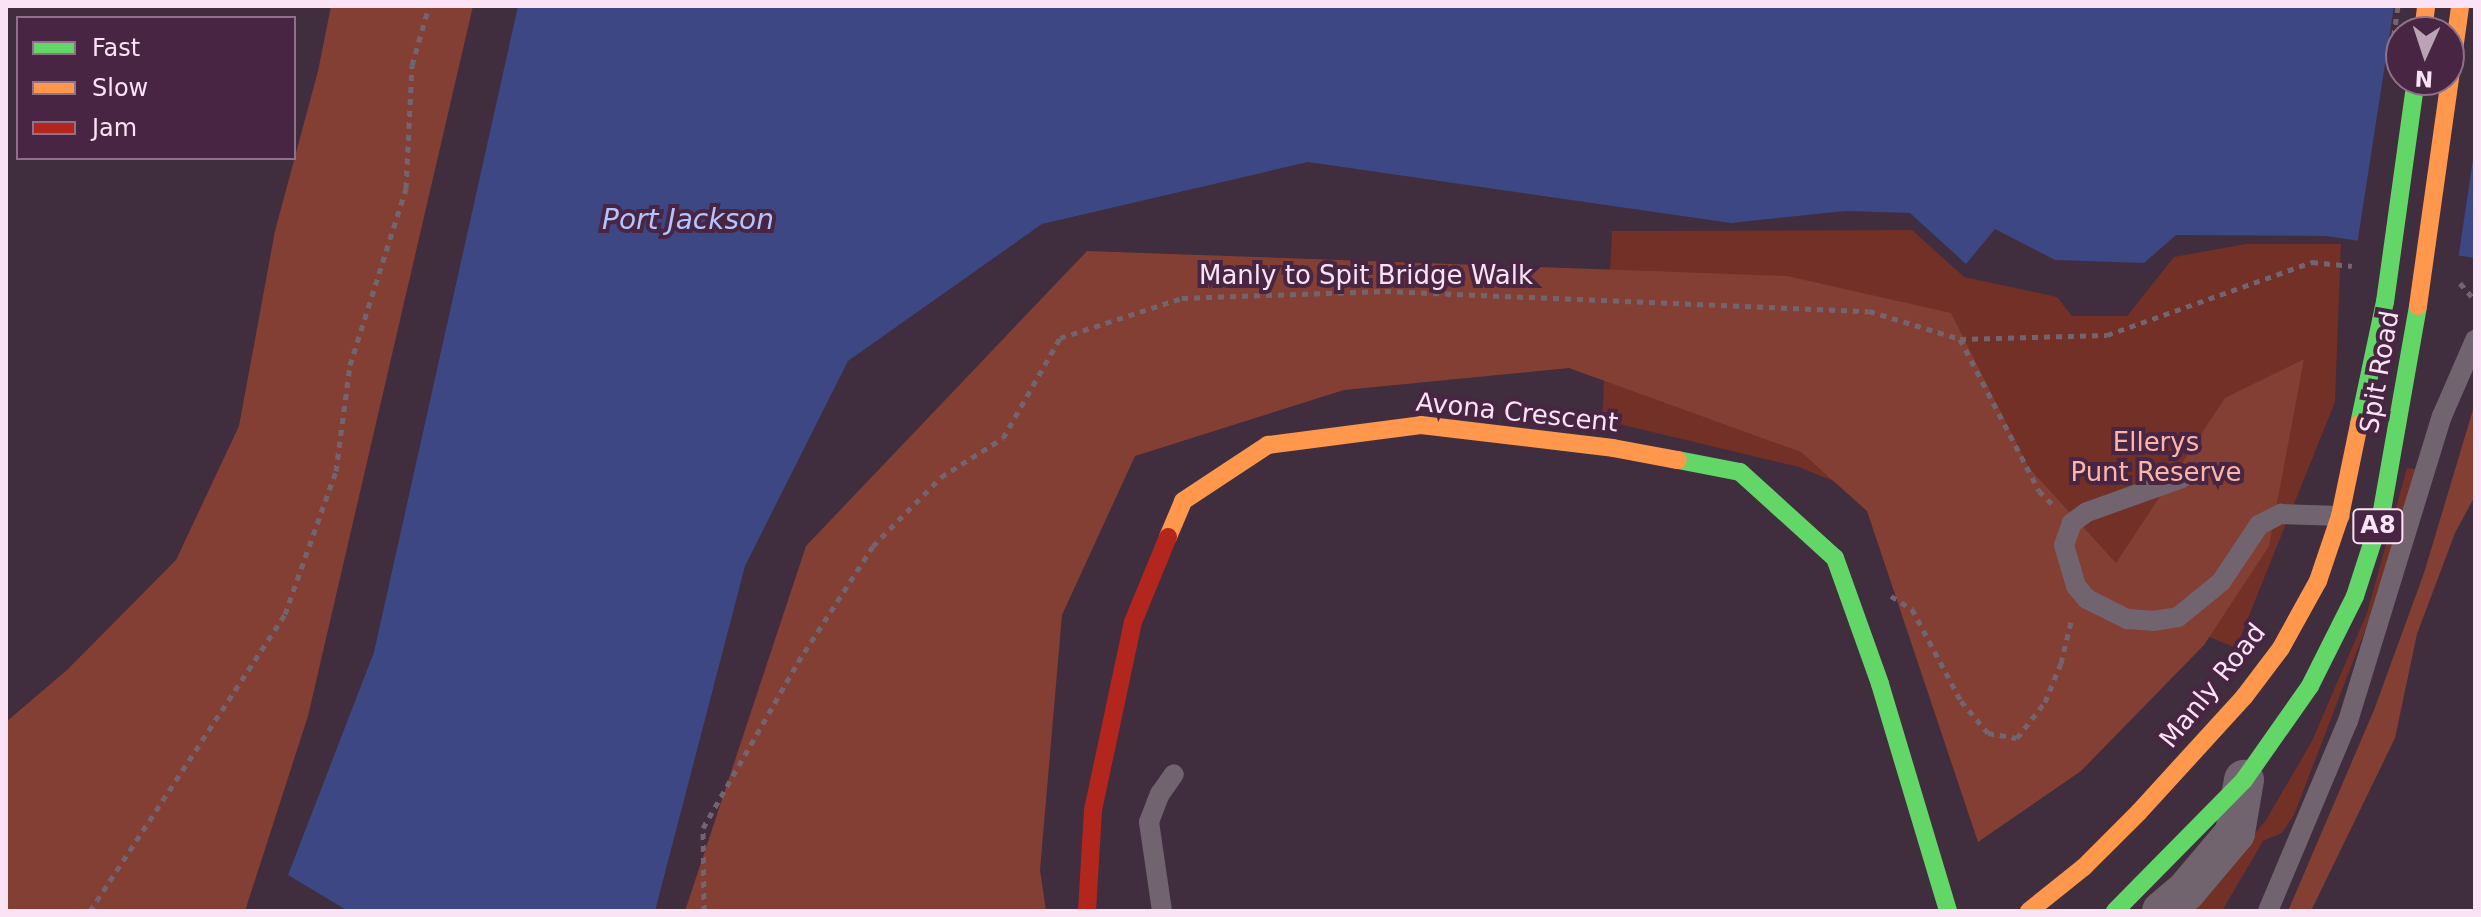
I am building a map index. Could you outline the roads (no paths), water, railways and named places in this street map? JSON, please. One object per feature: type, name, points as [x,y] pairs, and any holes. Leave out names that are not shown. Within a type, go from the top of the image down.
[{"type":"main road","name":"Spit Road","points":[[2244,780],[2310,686],[2355,596],[2381,516],[2418,306],[2460,6]]},
{"type":"main road","name":"Spit Road","points":[[2385,302],[2414,96]]},
{"type":"main road","name":"Manly Road","points":[[2029,911],[2084,867],[2139,812],[2244,697],[2281,648],[2318,581],[2340,516],[2385,302]]},
{"type":"main road","name":"Avona Crescent","points":[[1087,911],[1093,810],[1133,622],[1183,501],[1268,445],[1421,425],[1613,448],[1740,472],[1835,558],[1880,684],[1948,911]]},
{"type":"main road","name":"A8","points":[[2115,911],[2244,780]]},
{"type":"street","points":[[2162,911],[2186,891],[2235,833],[2244,780]]},
{"type":"lane","points":[[2268,911],[2348,721],[2442,416],[2475,340]]},
{"type":"lane","points":[[2182,478],[2087,512],[2072,523],[2064,545],[2076,586],[2087,599],[2127,619],[2153,621],[2178,617],[2199,604],[2221,582],[2259,525],[2281,514],[2340,516]]},
{"type":"lane","points":[[1162,911],[1149,822],[1160,794],[1174,774]]},
{"type":"water","name":"Port Jackson","points":[[518,6],[2475,6],[2475,258],[2326,236],[2176,235],[2144,263],[2055,260],[1995,229],[1966,264],[1910,213],[1845,211],[1731,223],[1308,162],[1042,224],[848,361],[745,566],[655,911],[348,911],[288,875],[374,652]]},
{"type":"park label","name":"Ellerys Punt Reserve","points":[[2156,458]]}]
